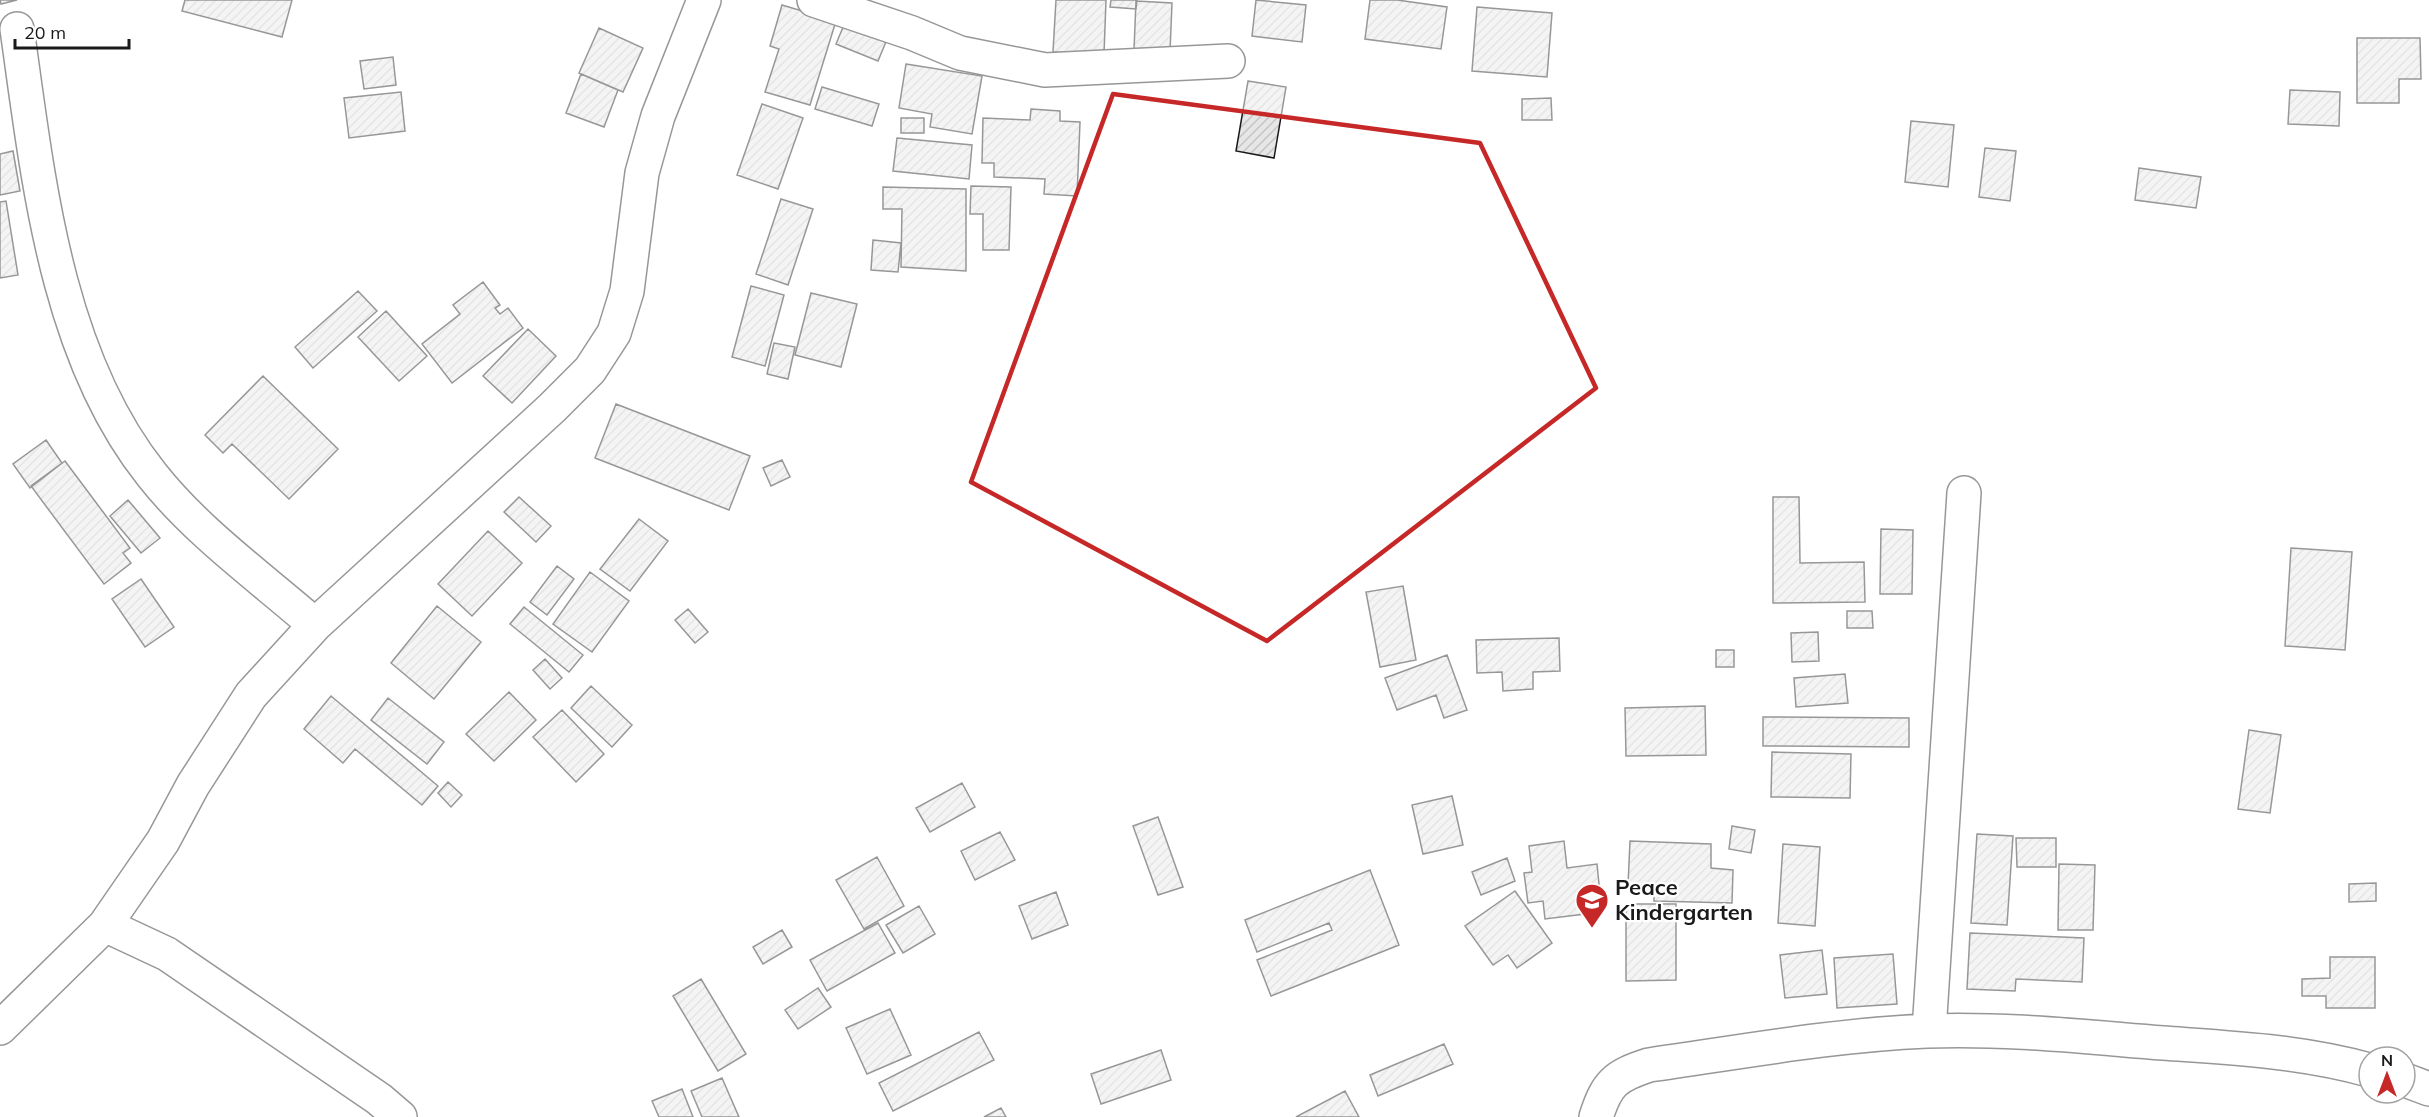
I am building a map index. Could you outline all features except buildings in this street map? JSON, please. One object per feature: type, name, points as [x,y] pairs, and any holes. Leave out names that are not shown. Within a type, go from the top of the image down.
[{"type":"street","points":[[0,1028],[105,925],[163,841],[194,785],[251,695],[315,625],[552,408],[590,370],[614,333],[627,291],[642,173],[658,116],[704,0]]},
{"type":"street","points":[[814,0],[960,52],[1045,70],[1228,61]]},
{"type":"street","points":[[16,29],[48,237],[65,296],[93,371],[118,427],[152,475],[192,518],[315,625]]},
{"type":"street","points":[[1929,1031],[1964,493]]},
{"type":"street","points":[[105,925],[167,954],[379,1099],[400,1117]]},
{"type":"street","points":[[1590,1114],[1621,1074],[1648,1065],[1848,1037],[1929,1031],[2065,1035],[2269,1050],[2335,1060],[2357,1066]]},
{"type":"highlighted area","points":[[1113,94],[1480,143],[1596,388],[1267,641],[971,482]]},
{"type":"place","name":"Peace Kindergarten","points":[[1592,929]]}]
